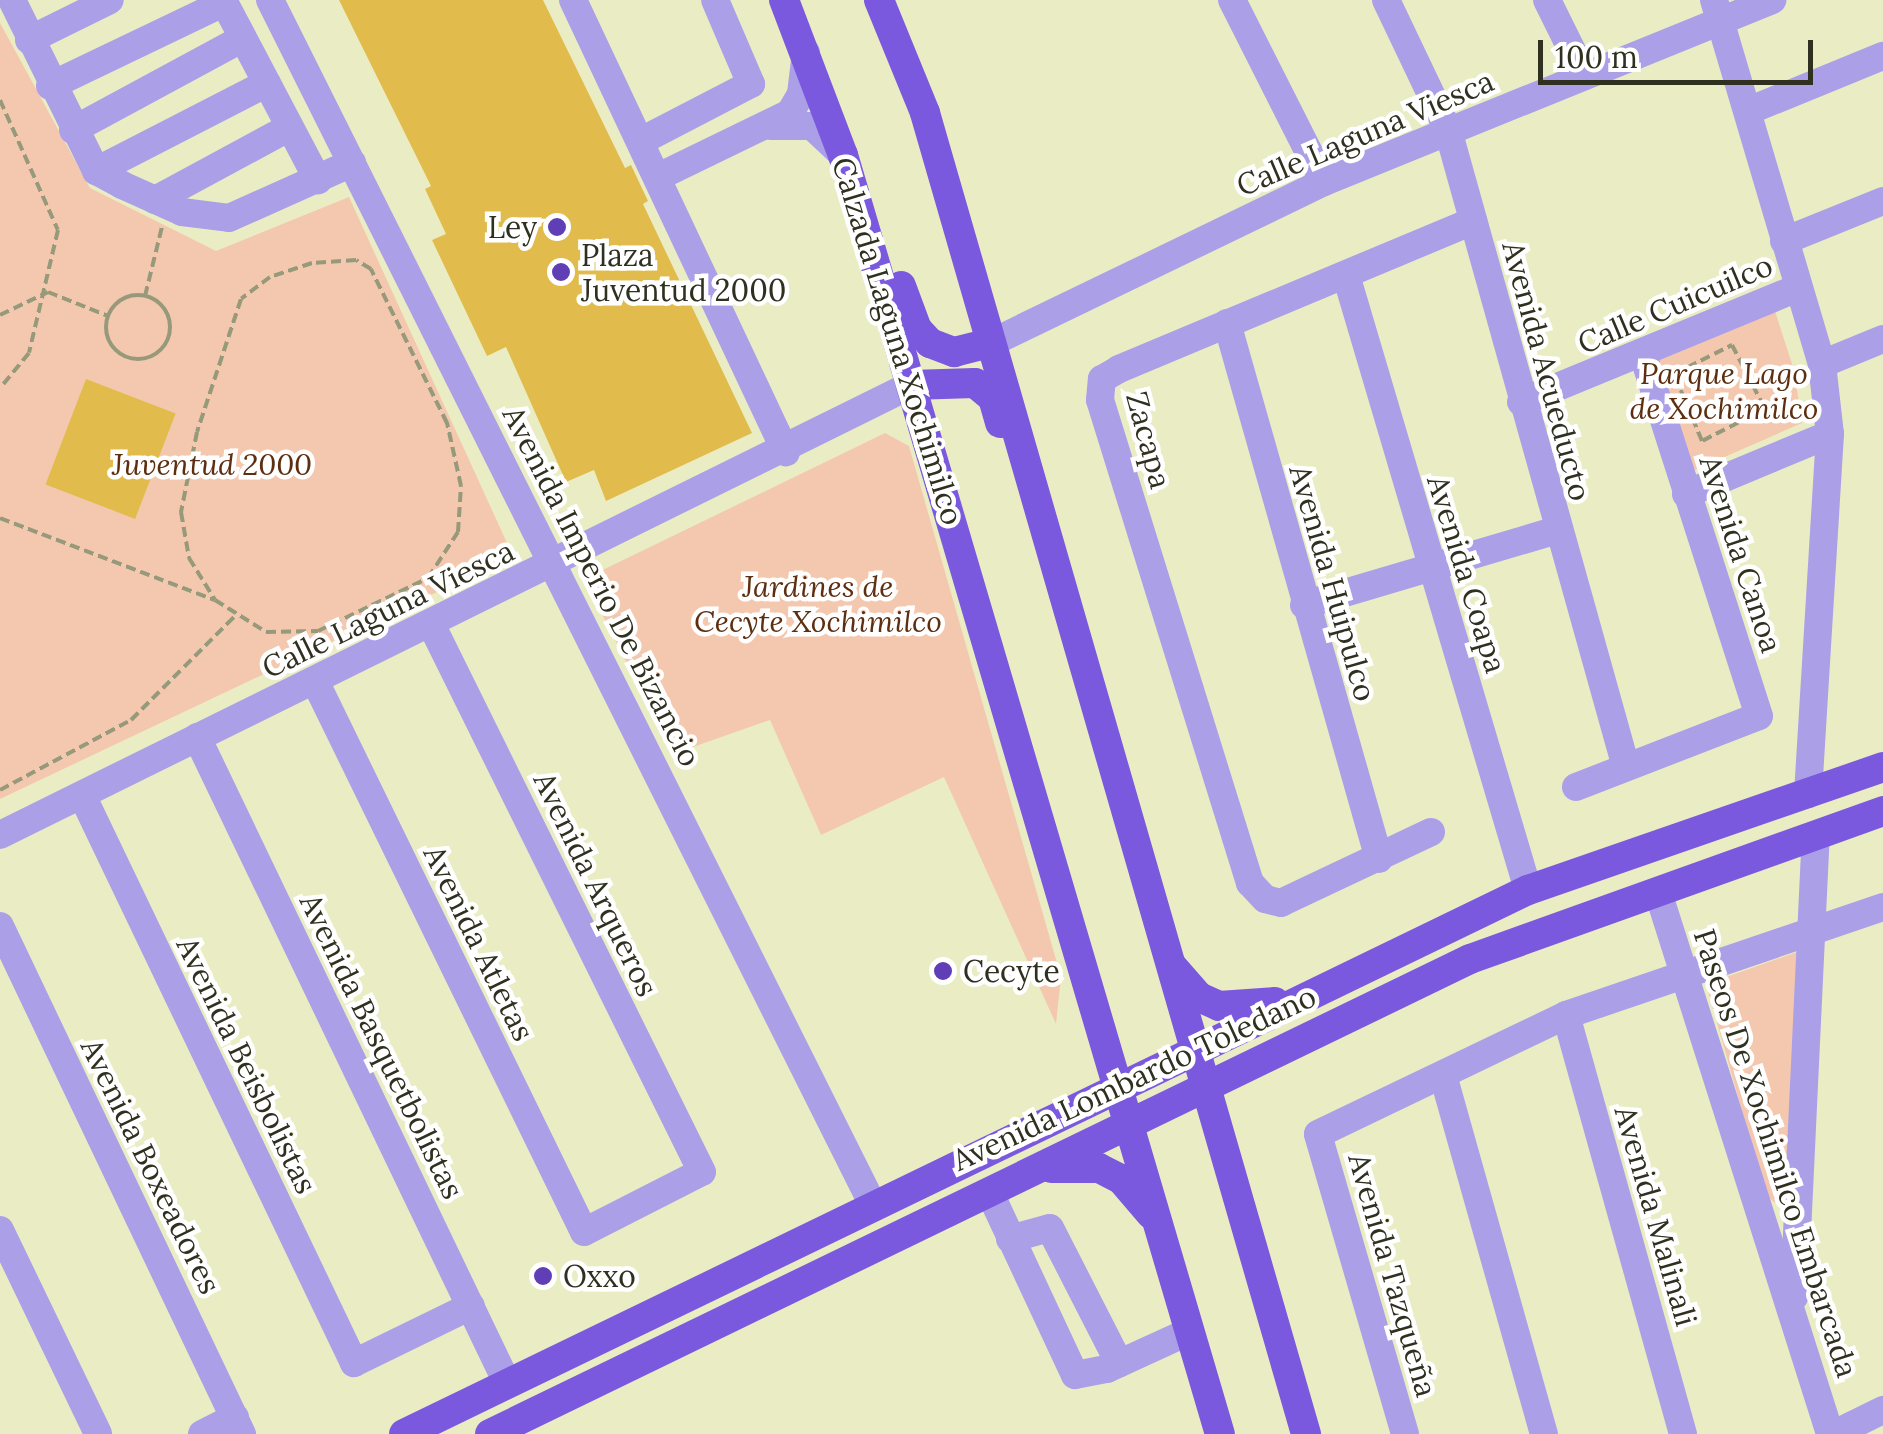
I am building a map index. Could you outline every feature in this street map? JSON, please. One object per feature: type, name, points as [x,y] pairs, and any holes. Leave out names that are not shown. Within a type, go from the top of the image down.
[{"type":"main road","name":"Calzada Laguna Xochimilco","points":[[784,0],[843,156],[1220,1434]]},
{"type":"main road","points":[[879,0],[922,103],[1166,961],[1306,1434]]},
{"type":"main road","points":[[826,104],[847,140],[917,328],[941,350],[991,343]]},
{"type":"main road","points":[[911,386],[960,380],[993,398],[1051,595],[1075,642]]},
{"type":"main road","name":"Avenida Lombardo Toledano","points":[[404,1434],[872,1203],[1528,890],[1883,767]]},
{"type":"main road","name":"Avenida Lombardo Toledano","points":[[490,1434],[1470,959],[1883,811]]},
{"type":"main road","points":[[1658,892],[1664,844]]},
{"type":"main road","points":[[1166,961],[1200,997],[1219,1006],[1302,998]]},
{"type":"main road","points":[[1038,1170],[1099,1168],[1135,1192],[1160,1227]]},
{"type":"main road","points":[[428,1434],[501,1386]]},
{"type":"street","points":[[12,0],[50,86],[96,171],[161,203],[210,220],[229,218],[352,163]]},
{"type":"street","points":[[30,40],[110,0]]},
{"type":"street","name":"Avenida Imperio De Bizancio","points":[[270,0],[556,564],[872,1203]]},
{"type":"street","points":[[573,0],[786,452]]},
{"type":"street","points":[[640,141],[751,84],[715,0]]},
{"type":"street","points":[[1232,0],[1324,182]]},
{"type":"street","name":"Avenida Acueducto","points":[[1386,0],[1448,130],[1626,767]]},
{"type":"street","points":[[1547,0],[1584,76]]},
{"type":"street","name":"Calle Laguna Viesca","points":[[991,343],[1324,182],[1584,76],[1719,10],[1772,0]]},
{"type":"street","points":[[50,86],[224,1],[318,180]]},
{"type":"street","points":[[1719,10],[1822,364],[1830,434],[1808,794]]},
{"type":"street","points":[[73,130],[244,38]]},
{"type":"street","points":[[658,177],[768,126],[799,100],[806,51]]},
{"type":"street","points":[[1748,110],[1883,56]]},
{"type":"street","points":[[96,171],[267,83]]},
{"type":"street","points":[[768,126],[812,126],[843,156]]},
{"type":"street","points":[[161,203],[290,127]]},
{"type":"street","points":[[1784,240],[1883,201]]},
{"type":"street","name":"Zacapa","points":[[1379,859],[1281,902],[1265,900],[1250,883],[1100,400],[1102,379],[1473,220]]},
{"type":"street","name":"Avenida Coapa","points":[[1346,275],[1528,890]]},
{"type":"street","name":"Calle Cuicuilco","points":[[1521,402],[1798,288]]},
{"type":"street","name":"Avenida Huipulco","points":[[1228,323],[1304,604],[1379,859]]},
{"type":"street","points":[[1822,364],[1883,338]]},
{"type":"street","name":"Avenida Canoa","points":[[1626,767],[1759,716],[1643,354]]},
{"type":"street","name":"Calle Laguna Viesca","points":[[0,834],[786,452],[911,386]]},
{"type":"street","points":[[1686,494],[1830,434]]},
{"type":"street","points":[[1304,604],[1557,530]]},
{"type":"street","name":"Avenida Arqueros","points":[[432,624],[702,1172],[584,1232]]},
{"type":"street","name":"Avenida Atletas","points":[[315,681],[584,1232]]},
{"type":"street","name":"Avenida Basquetbolistas","points":[[198,737],[471,1306],[501,1386]]},
{"type":"street","points":[[1576,787],[1626,767]]},
{"type":"street","name":"Avenida Beisbolistas","points":[[82,795],[354,1363],[471,1306]]},
{"type":"street","points":[[1379,859],[1431,832]]},
{"type":"street","points":[[1793,1314],[1816,836]]},
{"type":"street","name":"Paseos De Xochimilco Embarcada","points":[[1658,892],[1832,1434]]},
{"type":"street","points":[[1544,1434],[1443,1075],[1566,1015],[1883,907]]},
{"type":"street","name":"Avenida Boxeadores","points":[[0,926],[238,1426]]},
{"type":"street","name":"Avenida Malinali","points":[[1566,1015],[1683,1434]]},
{"type":"street","name":"Avenida Tazqueña","points":[[1405,1434],[1318,1134],[1443,1075]]},
{"type":"street","points":[[990,1192],[1075,1375],[1119,1364],[1190,1331]]},
{"type":"street","points":[[1010,1239],[1050,1228],[1119,1364]]},
{"type":"street","points":[[0,1230],[98,1434]]},
{"type":"street","points":[[1832,1434],[1883,1410]]},
{"type":"street","points":[[202,1434],[238,1426]]},
{"type":"path","points":[[0,100],[58,230],[48,292],[29,354],[0,388]]},
{"type":"path","points":[[145,296],[161,203]]},
{"type":"path","points":[[0,518],[214,600],[266,632],[318,631],[364,614],[428,578],[458,532],[462,486],[447,423],[371,269],[356,260],[312,263],[270,277],[241,299],[197,432],[181,512],[188,558],[214,600]]},
{"type":"path","points":[[0,314],[48,292],[108,316]]},
{"type":"path","points":[[145,296],[170,320],[168,338],[158,352],[141,359],[123,355],[110,342],[108,316],[127,297],[145,296]]},
{"type":"path","points":[[1737,346],[1765,409],[1702,442],[1674,374],[1737,346]]},
{"type":"path","points":[[0,790],[132,720],[237,614]]},
{"type":"green space","name":"Juventud 2000","points":[[0,23],[90,188],[216,251],[349,197],[513,556],[0,799]]},
{"type":"green space","name":"Parque Lago de Xochimilco","points":[[1774,308],[1794,370],[1802,423],[1681,476],[1643,354]]},
{"type":"green space","name":"Jardines de Cecyte Xochimilco","points":[[885,433],[909,446],[1061,977],[1056,1024],[944,777],[821,835],[770,720],[673,754],[584,579]]},
{"type":"green space","points":[[1797,952],[1788,1191],[1775,1203],[1766,1195],[1706,984]]},
{"type":"building","name":"Plaza Juventud 2000","points":[[339,0],[543,0],[625,168],[631,165],[648,201],[643,204],[752,433],[606,501],[594,470],[566,482],[506,347],[487,356],[432,240],[446,234],[425,189],[431,186]]},
{"type":"building","points":[[86,379],[176,413],[135,519],[46,484]]},
{"type":"place","name":"Ley","points":[[557,227]]},
{"type":"place","name":"Plaza Juventud 2000","points":[[561,272]]},
{"type":"place","name":"Cecyte","points":[[943,971]]},
{"type":"place","name":"Oxxo","points":[[543,1276]]}]
